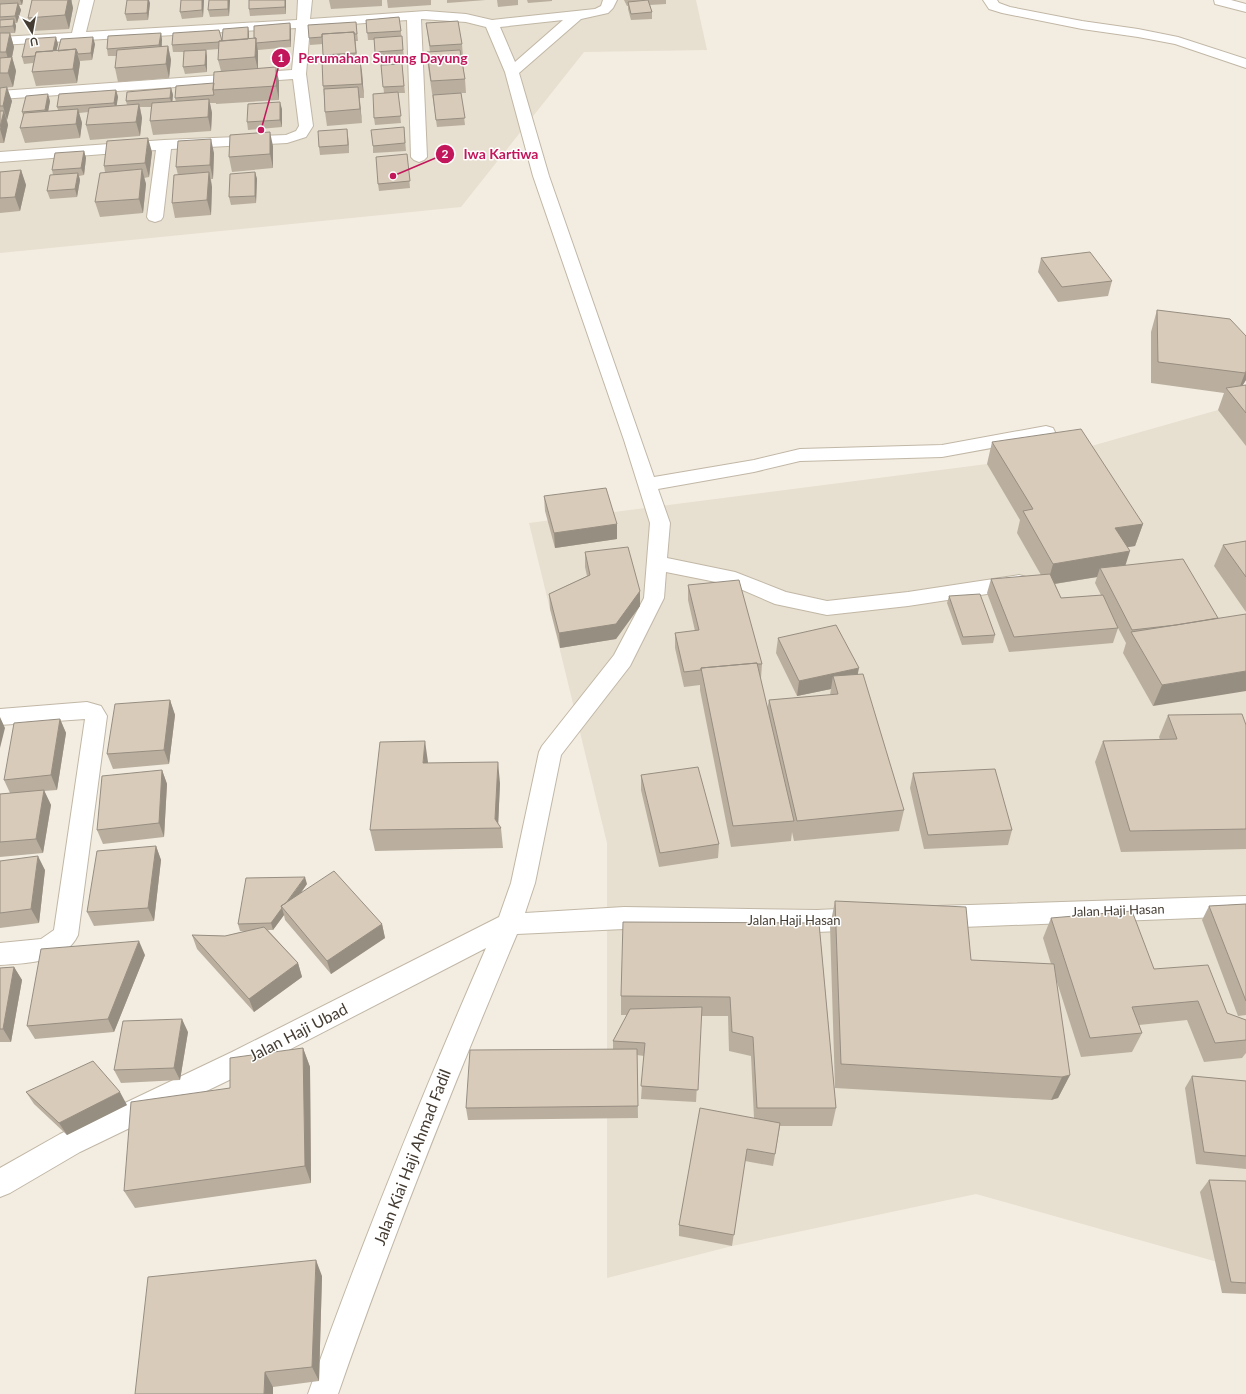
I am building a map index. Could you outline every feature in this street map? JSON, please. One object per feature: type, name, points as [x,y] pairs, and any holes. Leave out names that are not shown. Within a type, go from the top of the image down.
[{"type":"street","points":[[78,36],[87,0]]},
{"type":"street","points":[[0,157],[164,145],[287,139],[298,136],[304,132],[306,126],[299,74],[304,0]]},
{"type":"street","points":[[0,41],[426,15],[466,18],[492,24],[605,11],[610,0]]},
{"type":"street","points":[[990,0],[994,6],[1007,10],[1082,25],[1138,33],[1178,41],[1246,64]]},
{"type":"street","points":[[1220,0],[1246,8]]},
{"type":"street","points":[[512,72],[577,15]]},
{"type":"street","points":[[414,16],[419,157]]},
{"type":"street","name":"Jalan Kiai Haji Ahmad Fadil","points":[[323,1394],[359,1291],[445,1072],[509,924],[523,883],[550,752],[622,660],[654,598],[660,523],[648,484],[540,176],[512,72],[492,24]]},
{"type":"street","points":[[0,95],[299,74]]},
{"type":"street","points":[[155,217],[164,145]]},
{"type":"street","points":[[648,484],[754,466],[800,455],[942,451],[1046,432]]},
{"type":"street","points":[[657,563],[735,579],[782,599],[827,608],[908,599],[1030,580]]},
{"type":"street","points":[[0,717],[87,710],[93,712],[96,716],[66,935],[56,944],[40,950],[0,954]]},
{"type":"street","name":"Jalan Haji Hasan","points":[[913,917],[1246,906]]},
{"type":"street","name":"Jalan Haji Hasan","points":[[509,924],[624,918],[817,921],[881,918]]},
{"type":"street","name":"Jalan Haji Ubad","points":[[0,1183],[70,1142],[241,1061],[509,924]]},
{"type":"shaded area","points":[[0,0],[696,0],[707,50],[584,52],[461,207],[0,253]]},
{"type":"shaded area","points":[[1234,400],[1246,414],[1246,1270],[976,1194],[732,1246],[607,1278],[607,843],[529,523],[987,464],[1074,451],[1218,410]]},
{"type":"building","points":[[32,0],[68,0],[65,15],[28,18]]},
{"type":"building","points":[[127,0],[148,0],[147,13],[125,14]]},
{"type":"building","points":[[181,0],[202,0],[202,10],[180,12]]},
{"type":"building","points":[[209,0],[228,0],[228,9],[208,10]]},
{"type":"building","points":[[249,0],[285,0],[285,7],[249,9]]},
{"type":"building","points":[[648,0],[652,12],[631,14],[628,2]]},
{"type":"building","points":[[18,3],[15,16],[0,17],[0,4]]},
{"type":"building","points":[[399,17],[401,31],[367,33],[366,20]]},
{"type":"building","points":[[14,19],[13,26],[0,27],[0,20]]},
{"type":"building","points":[[458,21],[462,44],[430,46],[426,23]]},
{"type":"building","points":[[356,22],[357,34],[354,34],[354,32],[322,34],[322,37],[309,38],[308,25]]},
{"type":"building","points":[[290,23],[290,40],[256,43],[256,38],[254,38],[254,26]]},
{"type":"building","points":[[248,27],[248,39],[222,41],[223,29]]},
{"type":"building","points":[[219,30],[222,41],[219,42],[172,45],[173,33]]},
{"type":"building","points":[[354,32],[356,53],[323,55],[322,34]]},
{"type":"building","points":[[0,33],[10,33],[6,52],[0,52]]},
{"type":"building","points":[[161,33],[159,45],[107,49],[108,36]]},
{"type":"building","points":[[402,36],[403,50],[375,52],[374,38]]},
{"type":"building","points":[[56,37],[53,51],[36,52],[35,56],[22,57],[26,39]]},
{"type":"building","points":[[93,37],[91,53],[78,54],[76,49],[58,51],[61,39]]},
{"type":"building","points":[[256,38],[255,57],[218,60],[219,41]]},
{"type":"building","points":[[168,46],[166,64],[115,68],[117,50]]},
{"type":"building","points":[[76,49],[73,69],[32,72],[36,52]]},
{"type":"building","points":[[206,50],[205,65],[183,67],[184,51]]},
{"type":"building","points":[[460,50],[465,79],[431,81],[427,52]]},
{"type":"building","points":[[12,57],[8,73],[0,73],[0,58]]},
{"type":"building","points":[[360,58],[362,84],[323,86],[322,61]]},
{"type":"building","points":[[402,64],[404,86],[383,87],[381,65]]},
{"type":"building","points":[[276,67],[276,86],[213,90],[214,72]]},
{"type":"building","points":[[214,83],[214,95],[175,98],[176,86]]},
{"type":"building","points":[[7,87],[3,106],[0,106],[0,88]]},
{"type":"building","points":[[358,87],[360,109],[325,112],[324,89]]},
{"type":"building","points":[[171,88],[170,98],[126,101],[127,92]]},
{"type":"building","points":[[116,90],[114,103],[57,107],[59,94]]},
{"type":"building","points":[[398,92],[401,116],[374,118],[373,94]]},
{"type":"building","points":[[461,93],[465,118],[436,120],[433,95]]},
{"type":"building","points":[[48,94],[45,110],[22,112],[26,96]]},
{"type":"building","points":[[209,99],[208,117],[150,121],[152,103]]},
{"type":"building","points":[[280,102],[280,120],[247,122],[248,104]]},
{"type":"building","points":[[139,104],[136,122],[86,125],[89,108]]},
{"type":"building","points":[[78,109],[76,124],[20,128],[24,113]]},
{"type":"building","points":[[0,111],[4,111],[0,127]]},
{"type":"building","points":[[404,127],[405,143],[373,146],[371,130]]},
{"type":"building","points":[[347,129],[348,145],[319,147],[318,131]]},
{"type":"building","points":[[270,132],[270,154],[229,157],[230,135]]},
{"type":"building","points":[[148,138],[145,163],[104,166],[107,141]]},
{"type":"building","points":[[211,139],[210,165],[176,167],[178,141]]},
{"type":"building","points":[[84,151],[81,168],[52,170],[55,153]]},
{"type":"building","points":[[407,154],[410,181],[378,184],[376,157]]},
{"type":"building","points":[[142,169],[139,199],[95,202],[100,173]]},
{"type":"building","points":[[21,170],[15,197],[0,198],[0,172]]},
{"type":"building","points":[[209,172],[207,200],[172,203],[174,175]]},
{"type":"building","points":[[255,172],[255,196],[229,197],[230,174]]},
{"type":"building","points":[[78,173],[75,189],[47,191],[50,175]]},
{"type":"building","points":[[1090,252],[1112,281],[1062,287],[1041,258]]},
{"type":"building","points":[[1157,310],[1230,319],[1246,336],[1245,373],[1158,362]]},
{"type":"building","points":[[1246,385],[1246,413],[1226,388]]},
{"type":"building","points":[[1081,429],[1143,524],[1115,528],[1130,551],[1053,564],[1023,511],[1033,509],[992,442]]},
{"type":"building","points":[[606,488],[617,524],[554,533],[544,496]]},
{"type":"building","points":[[1246,541],[1246,577],[1223,545]]},
{"type":"building","points":[[628,547],[640,591],[616,624],[559,633],[549,594],[590,575],[585,552]]},
{"type":"building","points":[[1183,559],[1218,618],[1132,630],[1100,568]]},
{"type":"building","points":[[1050,574],[1061,598],[1103,595],[1118,628],[1014,637],[991,579]]},
{"type":"building","points":[[739,580],[762,664],[757,663],[701,668],[701,670],[684,672],[675,633],[699,630],[688,585]]},
{"type":"building","points":[[980,594],[995,635],[963,637],[949,596]]},
{"type":"building","points":[[1246,614],[1246,671],[1162,685],[1131,632]]},
{"type":"building","points":[[836,625],[859,668],[799,681],[778,638]]},
{"type":"building","points":[[757,663],[794,821],[733,826],[701,668]]},
{"type":"building","points":[[863,674],[904,810],[797,821],[769,700],[838,694],[833,676]]},
{"type":"building","points":[[170,700],[164,750],[107,754],[115,704]]},
{"type":"building","points":[[1242,714],[1246,725],[1246,829],[1130,831],[1103,741],[1177,739],[1168,715]]},
{"type":"building","points":[[60,719],[51,775],[4,780],[14,723]]},
{"type":"building","points":[[425,741],[423,763],[498,762],[495,819],[501,828],[370,830],[380,742]]},
{"type":"building","points":[[698,767],[719,844],[660,853],[641,775]]},
{"type":"building","points":[[995,769],[1012,830],[928,835],[913,773]]},
{"type":"building","points":[[162,770],[159,823],[97,830],[102,776]]},
{"type":"building","points":[[44,790],[36,839],[0,842],[0,794]]},
{"type":"building","points":[[156,846],[148,908],[87,912],[97,851]]},
{"type":"building","points":[[38,856],[31,909],[0,913],[0,861]]},
{"type":"building","points":[[334,871],[382,924],[327,961],[281,906]]},
{"type":"building","points":[[305,877],[286,903],[281,906],[282,908],[271,923],[238,924],[246,878]]},
{"type":"building","points":[[835,901],[966,907],[971,960],[1054,964],[1070,1075],[1062,1077],[841,1064]]},
{"type":"building","points":[[1246,904],[1246,1001],[1209,906]]},
{"type":"building","points":[[1132,911],[1154,969],[1208,965],[1227,1013],[1246,1020],[1246,1040],[1215,1043],[1198,1001],[1132,1007],[1142,1033],[1090,1038],[1051,918]]},
{"type":"building","points":[[623,922],[819,923],[836,1108],[757,1108],[753,1037],[732,1032],[730,997],[621,996]]},
{"type":"building","points":[[264,927],[298,963],[249,999],[192,935],[225,936]]},
{"type":"building","points":[[139,941],[108,1019],[27,1026],[41,949]]},
{"type":"building","points":[[14,967],[3,1029],[0,1029],[0,968]]},
{"type":"building","points":[[702,1007],[698,1090],[641,1086],[645,1043],[613,1041],[630,1009]]},
{"type":"building","points":[[182,1019],[174,1068],[114,1070],[123,1021]]},
{"type":"building","points":[[303,1048],[305,1166],[124,1191],[131,1102],[230,1088],[230,1058]]},
{"type":"building","points":[[637,1049],[638,1106],[466,1108],[470,1050]]},
{"type":"building","points":[[93,1061],[120,1092],[59,1123],[26,1092]]},
{"type":"building","points":[[1192,1076],[1246,1081],[1246,1156],[1204,1152]]},
{"type":"building","points":[[700,1108],[780,1123],[775,1154],[747,1149],[734,1235],[679,1225]]},
{"type":"building","points":[[1209,1180],[1246,1181],[1246,1283],[1231,1282]]},
{"type":"building","points":[[316,1260],[312,1367],[265,1372],[264,1394],[135,1394],[148,1277]]},
{"type":"place","name":"Perumahan Surung Dayung","points":[[261,130]]},
{"type":"place","name":"Iwa Kartiwa","points":[[393,176]]}]
